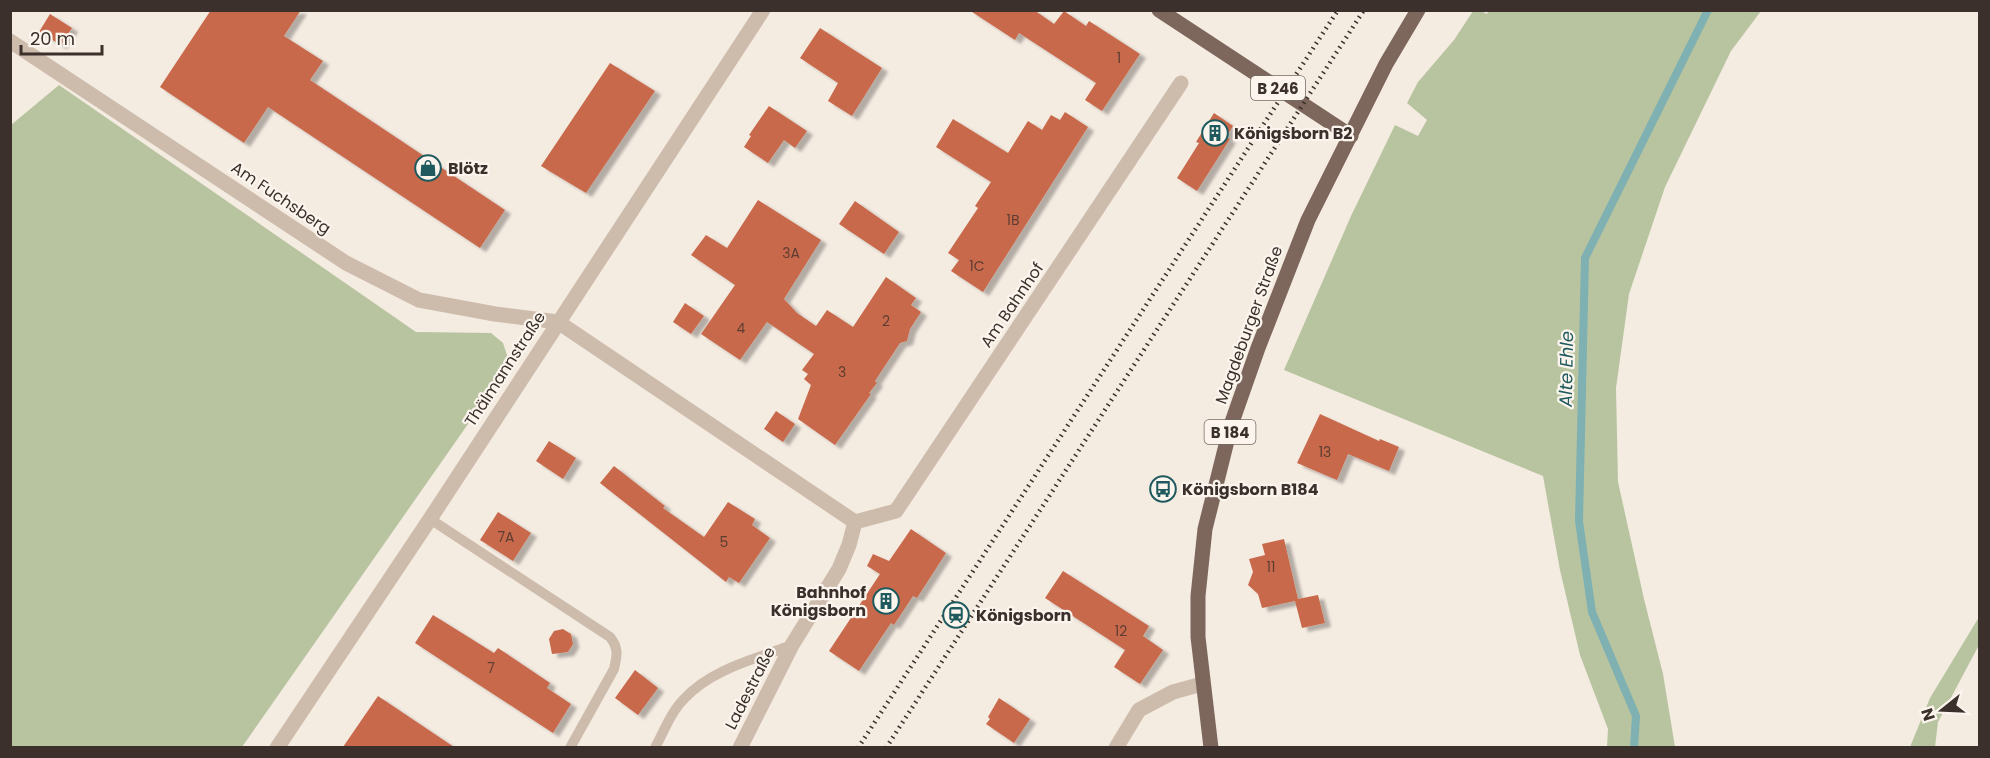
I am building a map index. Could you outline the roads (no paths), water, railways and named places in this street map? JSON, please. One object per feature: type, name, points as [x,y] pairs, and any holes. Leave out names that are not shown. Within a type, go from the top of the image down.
[{"type":"main road","name":"B 246","points":[[1159,10],[1351,136]]},
{"type":"main road","name":"Magdeburger Straße","points":[[1211,747],[1202,684],[1198,637],[1198,596],[1205,529],[1231,425],[1308,220],[1386,64],[1418,10]]},
{"type":"street","name":"Thälmannstraße","points":[[277,747],[430,519],[763,10]]},
{"type":"street","name":"Am Fuchsberg","points":[[10,41],[346,263],[392,287],[419,300],[558,322]]},
{"type":"street","name":"Am Bahnhof","points":[[855,522],[896,511],[1181,83]]},
{"type":"street","points":[[558,322],[855,522],[839,569],[792,645]]},
{"type":"street","name":"Ladestraße","points":[[740,747],[792,645]]},
{"type":"street","points":[[1116,747],[1139,710],[1173,692],[1202,684]]},
{"type":"lane","points":[[430,519],[593,625],[615,643],[617,657],[614,669],[570,747]]},
{"type":"lane","points":[[655,747],[682,700],[694,688],[752,659],[792,645]]},
{"type":"waterway","name":"Alte Ehle","points":[[1634,748],[1636,716],[1592,612],[1579,521],[1585,258],[1708,10]]},
{"type":"railway","points":[[858,748],[1338,10]]},
{"type":"railway","points":[[886,748],[1364,10]]},
{"type":"place","name":"Königsborn B2","points":[[1215,133]]},
{"type":"place","name":"Blötz","points":[[428,168]]},
{"type":"place","name":"Königsborn B184","points":[[1163,489]]},
{"type":"place","name":"Bahnhof Königsborn","points":[[886,601]]},
{"type":"place","name":"Königsborn","points":[[956,615]]}]
